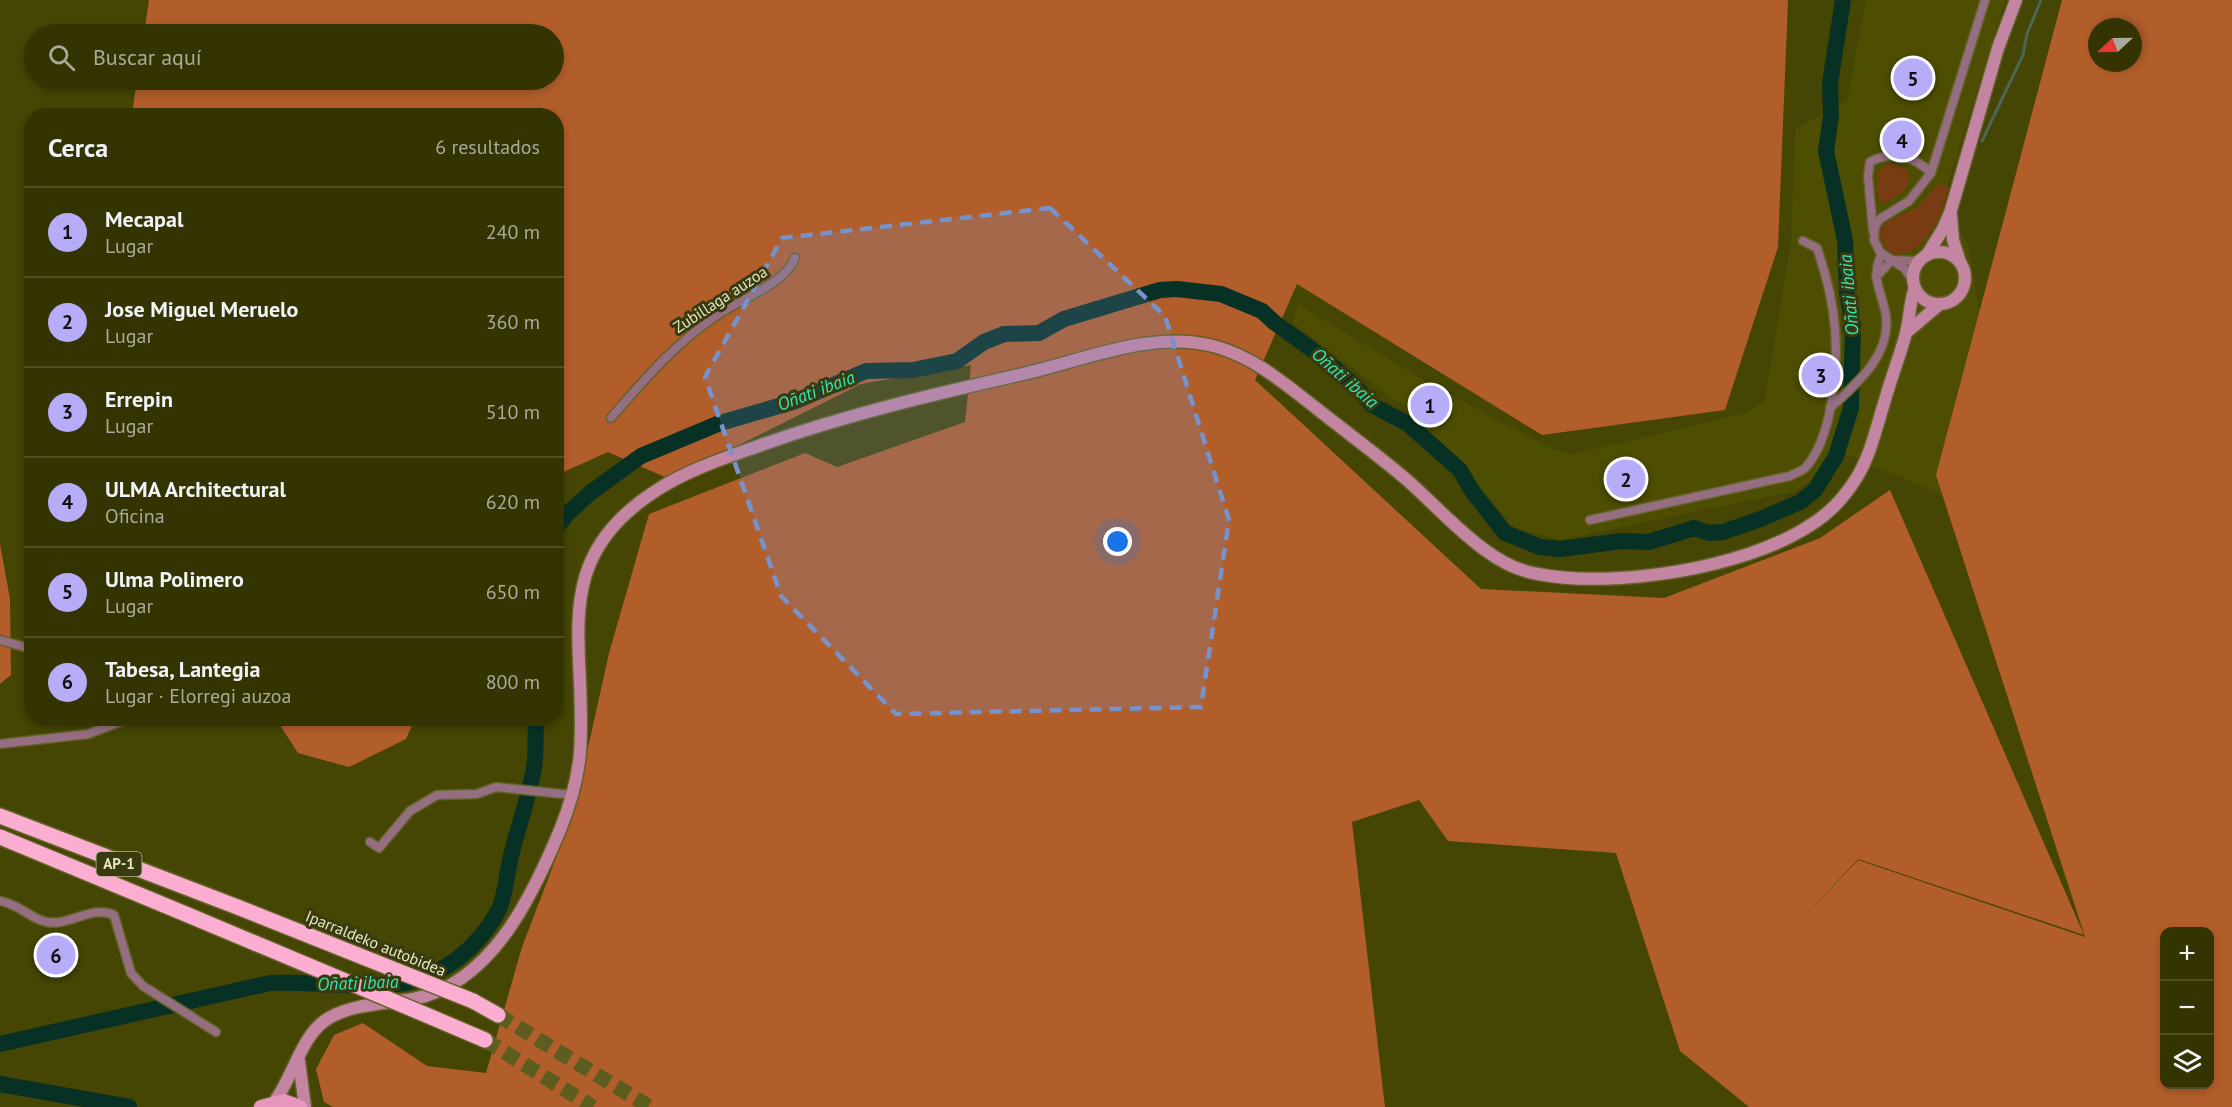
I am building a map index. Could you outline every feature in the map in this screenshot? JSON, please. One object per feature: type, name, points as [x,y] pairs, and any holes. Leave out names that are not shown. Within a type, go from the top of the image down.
[{"type":"highway","name":"Iparraldeko autobidea","points":[[0,816],[240,908],[472,1001],[498,1015]]},
{"type":"highway","name":"AP-1","points":[[0,837],[485,1041]]},
{"type":"main road","points":[[275,1101],[299,1060],[306,1042],[318,1026],[339,1013],[422,997],[459,980],[476,968],[503,935],[533,888],[562,825],[572,795],[580,734],[577,616],[588,567],[604,538],[629,509],[674,480],[801,430],[939,392],[1136,345],[1195,343],[1237,355],[1278,378],[1401,475],[1474,541],[1503,562],[1536,574],[1559,577],[1649,575],[1716,562],[1774,544],[1812,525],[1831,509],[1856,480],[1865,462],[1907,332],[1915,267],[1943,229],[1951,210],[1995,59],[2016,0]]},
{"type":"main road","points":[[1907,332],[1940,304],[1954,300],[1961,292],[1965,282],[1965,271],[1953,240],[1951,210]]},
{"type":"main road","points":[[1924,256],[1943,251],[1960,262]]},
{"type":"main road","points":[[1914,284],[1926,300],[1940,304]]},
{"type":"main road","points":[[299,1060],[305,1107]]},
{"type":"main road","points":[[261,1107],[275,1101],[292,1103],[300,1107]]},
{"type":"street","points":[[1874,234],[1880,219],[1909,201],[1931,173],[1985,0]]},
{"type":"street","points":[[1914,284],[1905,269],[1882,254],[1874,234],[1868,176],[1870,162],[1888,154],[1901,156],[1926,167],[1931,173]]},
{"type":"street","points":[[1590,520],[1805,469],[1827,425],[1835,329],[1829,291],[1817,248],[1803,241]]},
{"type":"street","points":[[1830,408],[1875,361],[1886,331],[1886,316],[1878,294],[1876,278],[1876,267],[1882,254]]},
{"type":"street","points":[[1892,260],[1913,261],[1924,256]]},
{"type":"street","name":"Zubillaga auzoa","points":[[611,418],[679,344],[716,316],[779,279],[791,268],[795,258]]},
{"type":"street","points":[[1876,278],[1892,260]]},
{"type":"street","points":[[0,640],[24,647]]},
{"type":"street","points":[[0,744],[88,734],[109,726]]},
{"type":"street","points":[[370,842],[379,848],[410,811],[437,795],[477,794],[496,787],[546,795],[572,795]]},
{"type":"street","points":[[0,901],[15,904],[43,921],[59,921],[92,912],[105,911],[114,915],[129,970],[143,986],[216,1032]]},
{"type":"highlighted area","points":[[1050,208],[1165,316],[1229,520],[1201,707],[896,714],[781,596],[705,377],[782,238]]},
{"type":"shaded area","points":[[149,0],[1788,0],[1778,247],[1725,410],[1542,435],[1297,284],[1255,380],[1481,589],[1664,598],[1820,538],[1890,490],[2084,935],[1858,859],[1801,920],[1858,860],[2085,937],[1936,475],[2062,0],[2232,0],[2232,1107],[1749,1107],[1680,1051],[1616,853],[1448,841],[1419,800],[1352,822],[1385,1107],[333,1107],[324,1102],[316,1069],[334,1035],[363,1023],[427,1066],[486,1073],[522,947],[574,811],[609,653],[649,514],[805,453],[837,467],[965,422],[971,365],[861,384],[667,478],[608,452],[564,472],[564,108],[133,108],[136,90],[564,90],[564,24],[145,24]]},
{"type":"shaded area","points":[[1866,0],[2005,0],[1941,206],[1968,244],[1987,359],[1952,499],[1833,449],[1813,478],[1796,491],[1560,540],[1513,527],[1453,454],[1404,407],[1293,323],[1298,304],[1425,381],[1550,448],[1573,454],[1746,413],[1765,400],[1791,242],[1795,129],[1847,101]]},
{"type":"shaded area","points":[[1890,163],[1906,169],[1908,181],[1904,190],[1884,203],[1879,201],[1877,179],[1880,170]]},
{"type":"shaded area","points":[[1938,184],[1949,187],[1938,220],[1926,238],[1918,246],[1897,255],[1885,249],[1880,232],[1888,218],[1890,220],[1917,208]]},
{"type":"shaded area","points":[[0,544],[10,599],[11,675],[0,684]]},
{"type":"shaded area","points":[[281,726],[412,726],[406,739],[349,767],[298,753]]},
{"type":"waterway","name":"Oñati ibaia","points":[[564,518],[590,493],[641,456],[720,423],[796,401],[866,371],[913,370],[957,361],[984,342],[1004,334],[1039,333],[1064,319],[1160,290],[1177,289],[1221,294],[1262,311],[1321,356],[1354,385],[1372,405],[1408,424],[1460,470],[1472,491],[1505,533],[1540,547],[1560,549],[1622,541],[1649,542],[1694,528],[1709,533],[1723,532],[1763,518],[1800,502],[1815,490],[1836,456],[1851,408],[1853,325],[1847,294],[1845,240],[1826,151],[1831,116],[1830,83],[1843,0]]},
{"type":"waterway","points":[[1982,141],[2023,55],[2027,34],[2041,0]]},
{"type":"waterway","name":"Oñati ibaia","points":[[0,1044],[270,983],[365,986],[397,984],[428,976],[443,968],[469,949],[491,923],[499,909],[534,768],[536,726]]},
{"type":"waterway","points":[[0,1084],[129,1107]]},
{"type":"tunnel","points":[[498,1015],[650,1107]]},
{"type":"tunnel","points":[[485,1040],[593,1107]]},
{"type":"place","name":"Ulma Polimero","points":[[1913,78]]},
{"type":"place","name":"ULMA Architectural","points":[[1902,140]]},
{"type":"place","name":"Errepin","points":[[1821,375]]},
{"type":"place","name":"Mecapal","points":[[1430,405]]},
{"type":"place","name":"Jose Miguel Meruelo","points":[[1626,479]]},
{"type":"place","name":"Tabesa, Lantegia","points":[[56,955]]}]
